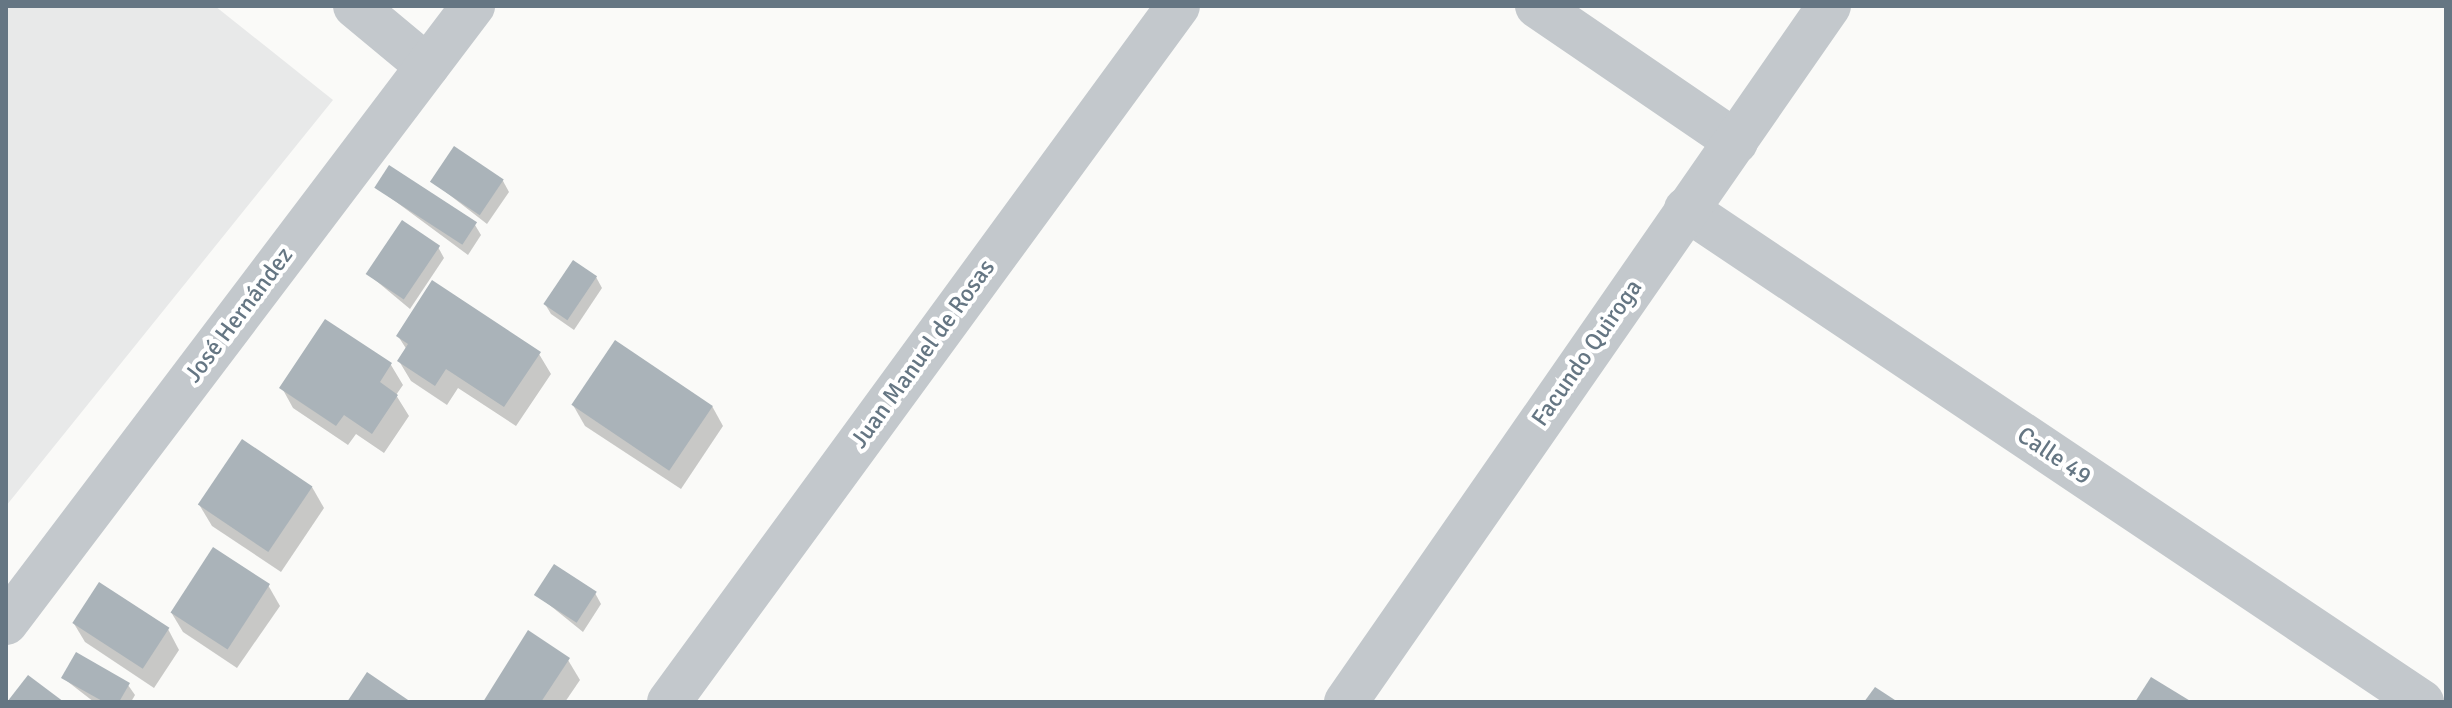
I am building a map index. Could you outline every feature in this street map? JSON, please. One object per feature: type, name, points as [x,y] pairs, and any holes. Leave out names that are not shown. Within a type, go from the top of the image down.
[{"type":"street","points":[[355,6],[427,66]]},
{"type":"street","name":"José Hernández","points":[[6,623],[473,6]]},
{"type":"street","name":"Juan Manuel de Rosas","points":[[669,702],[1178,6]]},
{"type":"street","points":[[1537,6],[1736,142]]},
{"type":"street","name":"Facundo Quiroga","points":[[1346,702],[1829,6]]},
{"type":"street","name":"Calle 49","points":[[1686,209],[2422,702]]},
{"type":"shaded area","points":[[6,6],[215,6],[333,100],[6,506]]},
{"type":"building","points":[[454,146],[504,180],[480,215],[430,182]]},
{"type":"building","points":[[389,165],[477,222],[462,245],[374,188]]},
{"type":"building","points":[[402,220],[440,246],[404,300],[366,274]]},
{"type":"building","points":[[573,260],[597,276],[567,320],[543,304]]},
{"type":"building","points":[[432,280],[541,352],[504,407],[446,369],[435,386],[397,361],[408,344],[396,336]]},
{"type":"building","points":[[325,319],[392,363],[380,382],[398,395],[372,434],[344,415],[336,426],[279,388]]},
{"type":"building","points":[[615,340],[713,406],[669,471],[571,405]]},
{"type":"building","points":[[242,439],[312,487],[268,552],[198,504]]},
{"type":"building","points":[[213,547],[270,584],[228,649],[171,612]]},
{"type":"building","points":[[554,564],[597,592],[577,623],[534,595]]},
{"type":"building","points":[[99,582],[169,628],[143,669],[72,623]]},
{"type":"building","points":[[528,630],[570,658],[541,702],[483,702]]},
{"type":"building","points":[[76,652],[130,683],[119,702],[104,702],[61,678]]},
{"type":"building","points":[[367,672],[411,702],[347,702]]},
{"type":"building","points":[[28,675],[64,702],[7,702]]},
{"type":"building","points":[[2151,677],[2192,702],[2135,702]]},
{"type":"building","points":[[1875,687],[1898,702],[1864,702]]}]
